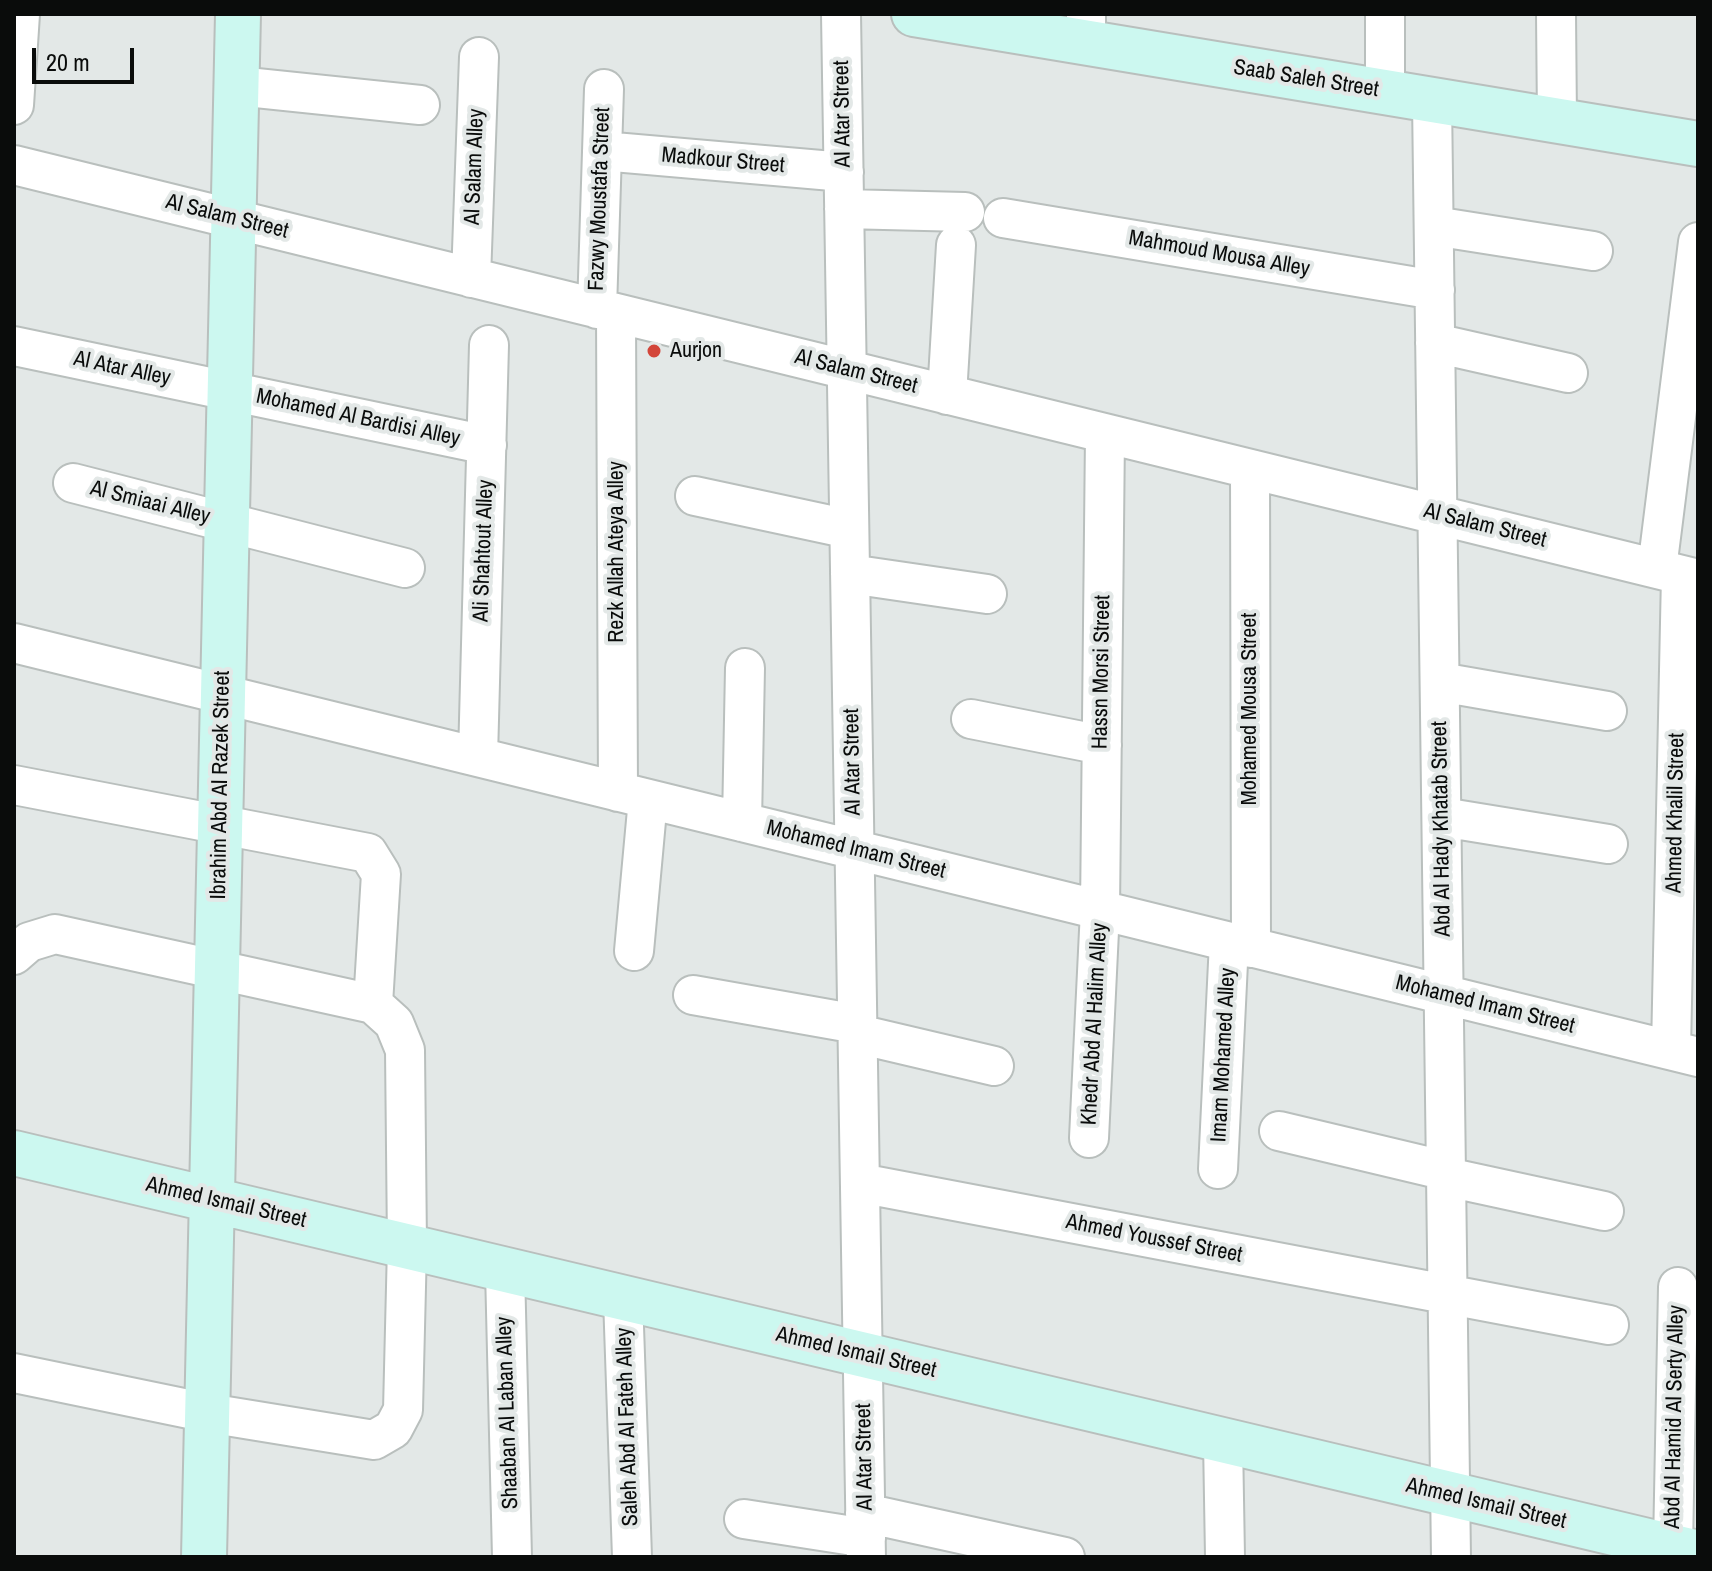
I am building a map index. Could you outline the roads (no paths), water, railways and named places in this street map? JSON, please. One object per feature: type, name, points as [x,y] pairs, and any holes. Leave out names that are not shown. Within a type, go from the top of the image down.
[{"type":"street","points":[[14,105],[20,14]]},
{"type":"street","name":"Ibrahim Abd Al Razek Street","points":[[204,1557],[238,14]]},
{"type":"street","name":"Al Atar Street","points":[[841,14],[866,1536]]},
{"type":"street","name":"Saab Saleh Street","points":[[914,14],[1086,28],[1385,92],[1698,144]]},
{"type":"street","points":[[1385,14],[1385,92]]},
{"type":"street","points":[[1556,14],[1557,120]]},
{"type":"street","name":"Al Salam Alley","points":[[471,278],[479,57]]},
{"type":"street","points":[[237,86],[420,105]]},
{"type":"street","name":"Fazwy Moustafa Street","points":[[604,89],[602,151],[606,311]]},
{"type":"street","name":"Abd Al Hady Khatab Street","points":[[1432,100],[1451,1557]]},
{"type":"street","name":"Madkour Street","points":[[602,151],[844,172]]},
{"type":"street","name":"Al Salam Street","points":[[14,165],[1678,575]]},
{"type":"street","points":[[844,209],[960,228],[947,395]]},
{"type":"street","name":"Mahmoud Mousa Alley","points":[[1003,218],[1435,290]]},
{"type":"street","points":[[1434,226],[1593,251]]},
{"type":"street","name":"Ahmed Khalil Street","points":[[1684,1054],[1678,575],[1698,242]]},
{"type":"street","name":"Rezk Allah Ateya Alley","points":[[606,311],[633,795],[634,951]]},
{"type":"street","points":[[1435,343],[1568,373]]},
{"type":"street","name":"Ali Shahtout Alley","points":[[478,757],[489,345]]},
{"type":"street","name":"Al Atar Alley","points":[[14,346],[230,391]]},
{"type":"street","name":"Mohamed Al Bardisi Alley","points":[[230,391],[487,445]]},
{"type":"street","name":"Hassn Morsi Street","points":[[1100,910],[1105,434]]},
{"type":"street","name":"Mohamed Mousa Street","points":[[1240,945],[1250,470]]},
{"type":"street","name":"Al Smiaai Alley","points":[[73,483],[405,568]]},
{"type":"street","points":[[695,496],[849,529]]},
{"type":"street","points":[[850,574],[987,594]]},
{"type":"street","name":"Mohamed Imam Street","points":[[14,643],[1684,1054]]},
{"type":"street","points":[[742,822],[745,668]]},
{"type":"street","points":[[1440,682],[1607,711]]},
{"type":"street","points":[[971,719],[1102,745]]},
{"type":"street","points":[[14,785],[368,853],[381,874],[373,1004]]},
{"type":"street","points":[[1442,817],[1608,844]]},
{"type":"street","name":"Khedr Abd Al Halim Alley","points":[[1089,1138],[1100,910]]},
{"type":"street","points":[[14,955],[29,942],[55,934],[373,1004],[394,1023],[405,1050],[407,1246],[403,1410],[393,1429],[384,1437],[363,1441],[14,1373]]},
{"type":"street","name":"Imam Mohamed Alley","points":[[1218,1169],[1240,945]]},
{"type":"street","points":[[693,995],[858,1029],[994,1066]]},
{"type":"street","points":[[1279,1131],[1604,1211]]},
{"type":"street","name":"Ahmed Ismail Street","points":[[14,1153],[1689,1552]]},
{"type":"street","name":"Ahmed Youssef Street","points":[[860,1183],[1609,1325]]},
{"type":"street","name":"Shaaban Al Laban Alley","points":[[505,1270],[512,1557]]},
{"type":"street","name":"Abd Al Hamid Al Serty Alley","points":[[1678,1287],[1689,1552]]},
{"type":"street","name":"Saleh Abd Al Fateh Alley","points":[[623,1298],[632,1557]]},
{"type":"street","points":[[1223,1440],[1225,1557]]},
{"type":"street","points":[[744,1519],[866,1536],[1065,1557]]},
{"type":"place","name":"Aurjon","points":[[654,351]]}]
